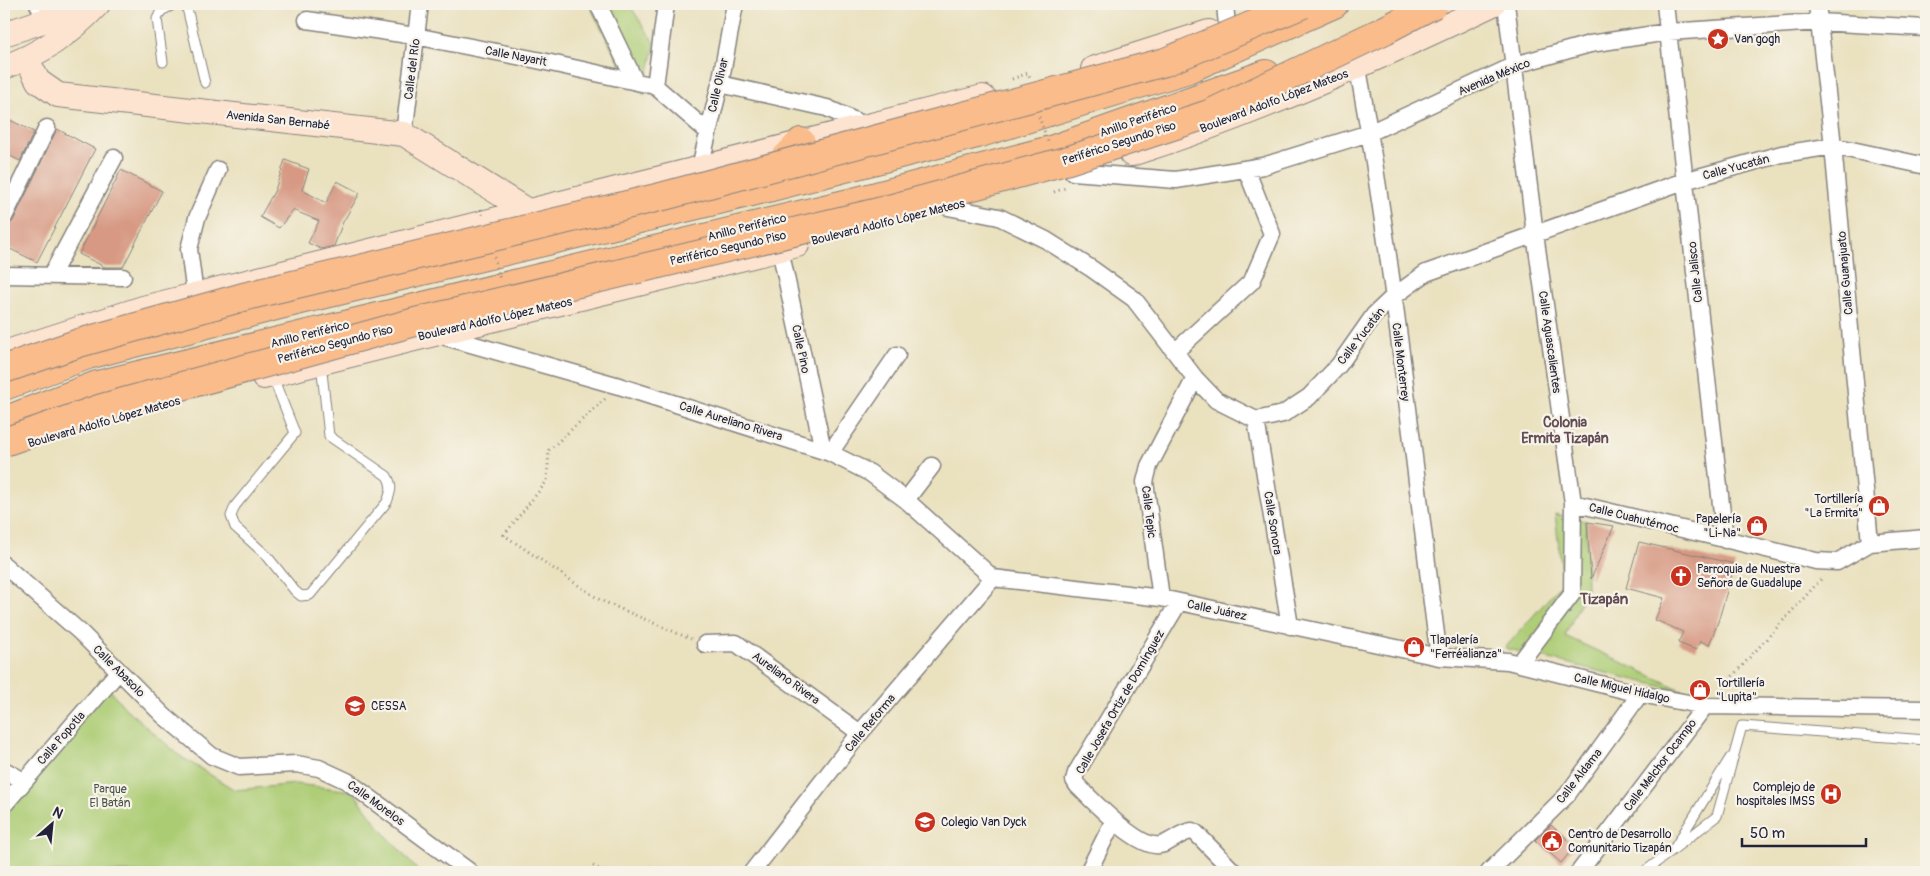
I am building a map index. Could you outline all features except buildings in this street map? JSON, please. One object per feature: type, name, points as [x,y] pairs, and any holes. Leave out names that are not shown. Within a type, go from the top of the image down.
[{"type":"highway","points":[[4,369],[79,343],[248,296],[664,196],[1165,62],[1304,4]]},
{"type":"highway","points":[[4,386],[88,355],[203,325],[752,192],[977,134],[1188,69],[1334,4]]},
{"type":"highway","name":"Anillo Periférico","points":[[4,421],[97,386],[857,201],[1054,149],[1248,82],[1418,4]]},
{"type":"highway","name":"Periférico Segundo Piso","points":[[4,442],[102,408],[419,321],[878,212],[1069,160],[1209,114],[1385,30],[1434,4]]},
{"type":"highway","points":[[752,192],[802,142]]},
{"type":"main road","points":[[4,34],[42,12],[86,4]]},
{"type":"main road","points":[[4,67],[27,59],[76,27],[98,4]]},
{"type":"main road","points":[[4,353],[143,308],[700,166],[1072,75],[1226,15],[1275,4]]},
{"type":"main road","name":"Boulevard Adolfo López Mateos","points":[[4,453],[141,409],[433,333],[685,274],[948,207],[1071,179],[1358,69],[1493,4]]},
{"type":"main road","name":"Avenida San Bernabé","points":[[27,59],[38,82],[58,95],[404,134],[526,210]]},
{"type":"street","name":"Calle del Río","points":[[404,134],[420,4]]},
{"type":"street","points":[[598,4],[635,81]]},
{"type":"street","points":[[655,86],[666,4]]},
{"type":"street","name":"Calle Olivar","points":[[700,166],[720,84],[735,4]]},
{"type":"street","name":"Calle Aguascalientes","points":[[1506,4],[1535,234],[1573,503],[1572,594],[1519,664]]},
{"type":"street","name":"Calle Jalisco","points":[[1665,4],[1725,540]]},
{"type":"street","name":"Calle Guanajuato","points":[[1817,4],[1833,146],[1870,543]]},
{"type":"street","name":"Calle Nayarit","points":[[307,20],[416,36],[655,86],[707,131]]},
{"type":"street","name":"Avenida México","points":[[1071,179],[1176,180],[1263,166],[1370,133],[1515,65],[1590,44],[1668,32],[1819,22],[1926,28]]},
{"type":"street","name":"Calle Monterrey","points":[[1358,69],[1370,133],[1393,297],[1438,657]]},
{"type":"street","points":[[720,84],[827,108],[866,126]]},
{"type":"street","points":[[4,218],[47,128]]},
{"type":"street","name":"Calle Yucatán","points":[[1256,420],[1283,414],[1309,397],[1339,365],[1374,315],[1393,297],[1426,273],[1684,181],[1782,154],[1833,146],[1926,166]]},
{"type":"street","points":[[51,276],[114,158]]},
{"type":"street","points":[[1176,351],[1252,281],[1272,234],[1246,169]]},
{"type":"street","points":[[195,295],[190,249],[197,218],[218,170]]},
{"type":"street","points":[[948,207],[999,217],[1046,240],[1092,269],[1134,299],[1195,378],[1216,400],[1256,420]]},
{"type":"street","name":"Calle Pino","points":[[780,249],[826,451]]},
{"type":"street","points":[[4,274],[123,277]]},
{"type":"street","name":"Calle Aureliano Rivera","points":[[433,333],[619,386],[826,451],[870,472],[906,500],[993,578]]},
{"type":"street","points":[[826,451],[897,355]]},
{"type":"street","name":"Calle Tepic","points":[[1161,598],[1145,482],[1149,466],[1195,378]]},
{"type":"street","name":"Calle Sonora","points":[[1256,420],[1290,626]]},
{"type":"street","points":[[906,500],[932,466]]},
{"type":"street","name":"Calle Cuahutémoc","points":[[1573,503],[1816,561],[1837,562]]},
{"type":"street","points":[[1837,562],[1870,543],[1926,538]]},
{"type":"street","name":"Calle Abasolo","points":[[4,565],[81,633],[164,716],[212,756],[239,767]]},
{"type":"street","name":"Calle Juárez","points":[[993,578],[1161,598],[1438,657]]},
{"type":"street","name":"Calle Reforma","points":[[752,872],[860,733],[993,578]]},
{"type":"street","name":"Calle Josefa Ortiz de Domínguez","points":[[1179,602],[1076,773],[1074,780],[1113,822],[1151,845],[1162,845],[1188,832],[1196,833],[1234,872]]},
{"type":"street","name":"Aureliano Rivera","points":[[706,644],[736,643],[860,733]]},
{"type":"street","name":"Calle Miguel Hidalgo","points":[[1438,657],[1519,664],[1640,694],[1705,706],[1926,709]]},
{"type":"street","name":"Calle Popotla","points":[[4,805],[119,671]]},
{"type":"street","name":"Calle Aldama","points":[[1489,872],[1567,795],[1640,694]]},
{"type":"street","name":"Calle Melchor Ocampo","points":[[1579,872],[1705,706]]},
{"type":"street","name":"Calle Morelos","points":[[239,767],[296,764],[319,768],[340,778],[470,872]]},
{"type":"street","points":[[4,770],[24,782]]},
{"type":"street","points":[[1088,872],[1113,822]]},
{"type":"lane","points":[[164,62],[157,19],[161,11],[175,4]]},
{"type":"lane","points":[[186,4],[205,83]]},
{"type":"lane","points":[[272,375],[295,433],[235,506],[231,516],[235,527],[267,556],[295,591],[301,596],[310,595],[387,502],[391,491],[391,483],[387,476],[329,436],[321,362]]},
{"type":"lane","points":[[1644,872],[1716,816],[1742,726],[1926,740]]},
{"type":"lane","points":[[1672,851],[1736,747]]},
{"type":"path","points":[[1015,87],[1012,79],[1028,73]]},
{"type":"path","points":[[1038,116],[1050,149]]},
{"type":"path","points":[[1051,184],[1054,192],[1071,179]]},
{"type":"path","points":[[481,209],[486,228]]},
{"type":"path","points":[[494,256],[501,284]]},
{"type":"path","points":[[619,386],[549,450],[548,481],[504,535],[600,600],[678,635],[706,644]]},
{"type":"path","points":[[1705,706],[1837,562]]},
{"type":"path","points":[[593,866],[605,872]]},
{"type":"path","points":[[648,872],[651,867],[659,872]]},
{"type":"green space","points":[[589,4],[629,4],[655,44],[644,95],[628,80]]},
{"type":"green space","points":[[1555,514],[1586,521],[1587,588],[1565,636],[1688,693],[1505,648],[1563,582]]},
{"type":"green space","name":"Parque El Batán","points":[[101,679],[125,708],[180,756],[235,790],[296,784],[353,791],[380,828],[419,872],[4,872],[4,813]]},
{"type":"place","name":"Van gogh","points":[[1718,39]]},
{"type":"place","name":"Tortillería \"La Ermita\"","points":[[1879,506]]},
{"type":"place","name":"Papelería \"Li-Na\"","points":[[1757,526]]},
{"type":"place","name":"Parroquia de Nuestra Señora de Guadalupe","points":[[1681,576]]},
{"type":"place","name":"Tlapalería \"Ferréalianza\"","points":[[1414,647]]},
{"type":"place","name":"Tortillería \"Lupita\"","points":[[1700,690]]},
{"type":"place","name":"CESSA","points":[[355,706]]},
{"type":"place","name":"Complejo de hospitales IMSS","points":[[1831,794]]},
{"type":"place","name":"Colegio Van Dyck","points":[[925,822]]},
{"type":"place","name":"Centro de Desarrollo Comunitario Tizapán","points":[[1552,841]]},
{"type":"district","name":"Colonia Ermita Tizapán","points":[[1565,430]]},
{"type":"district","name":"Tizapán","points":[[1604,599]]}]
